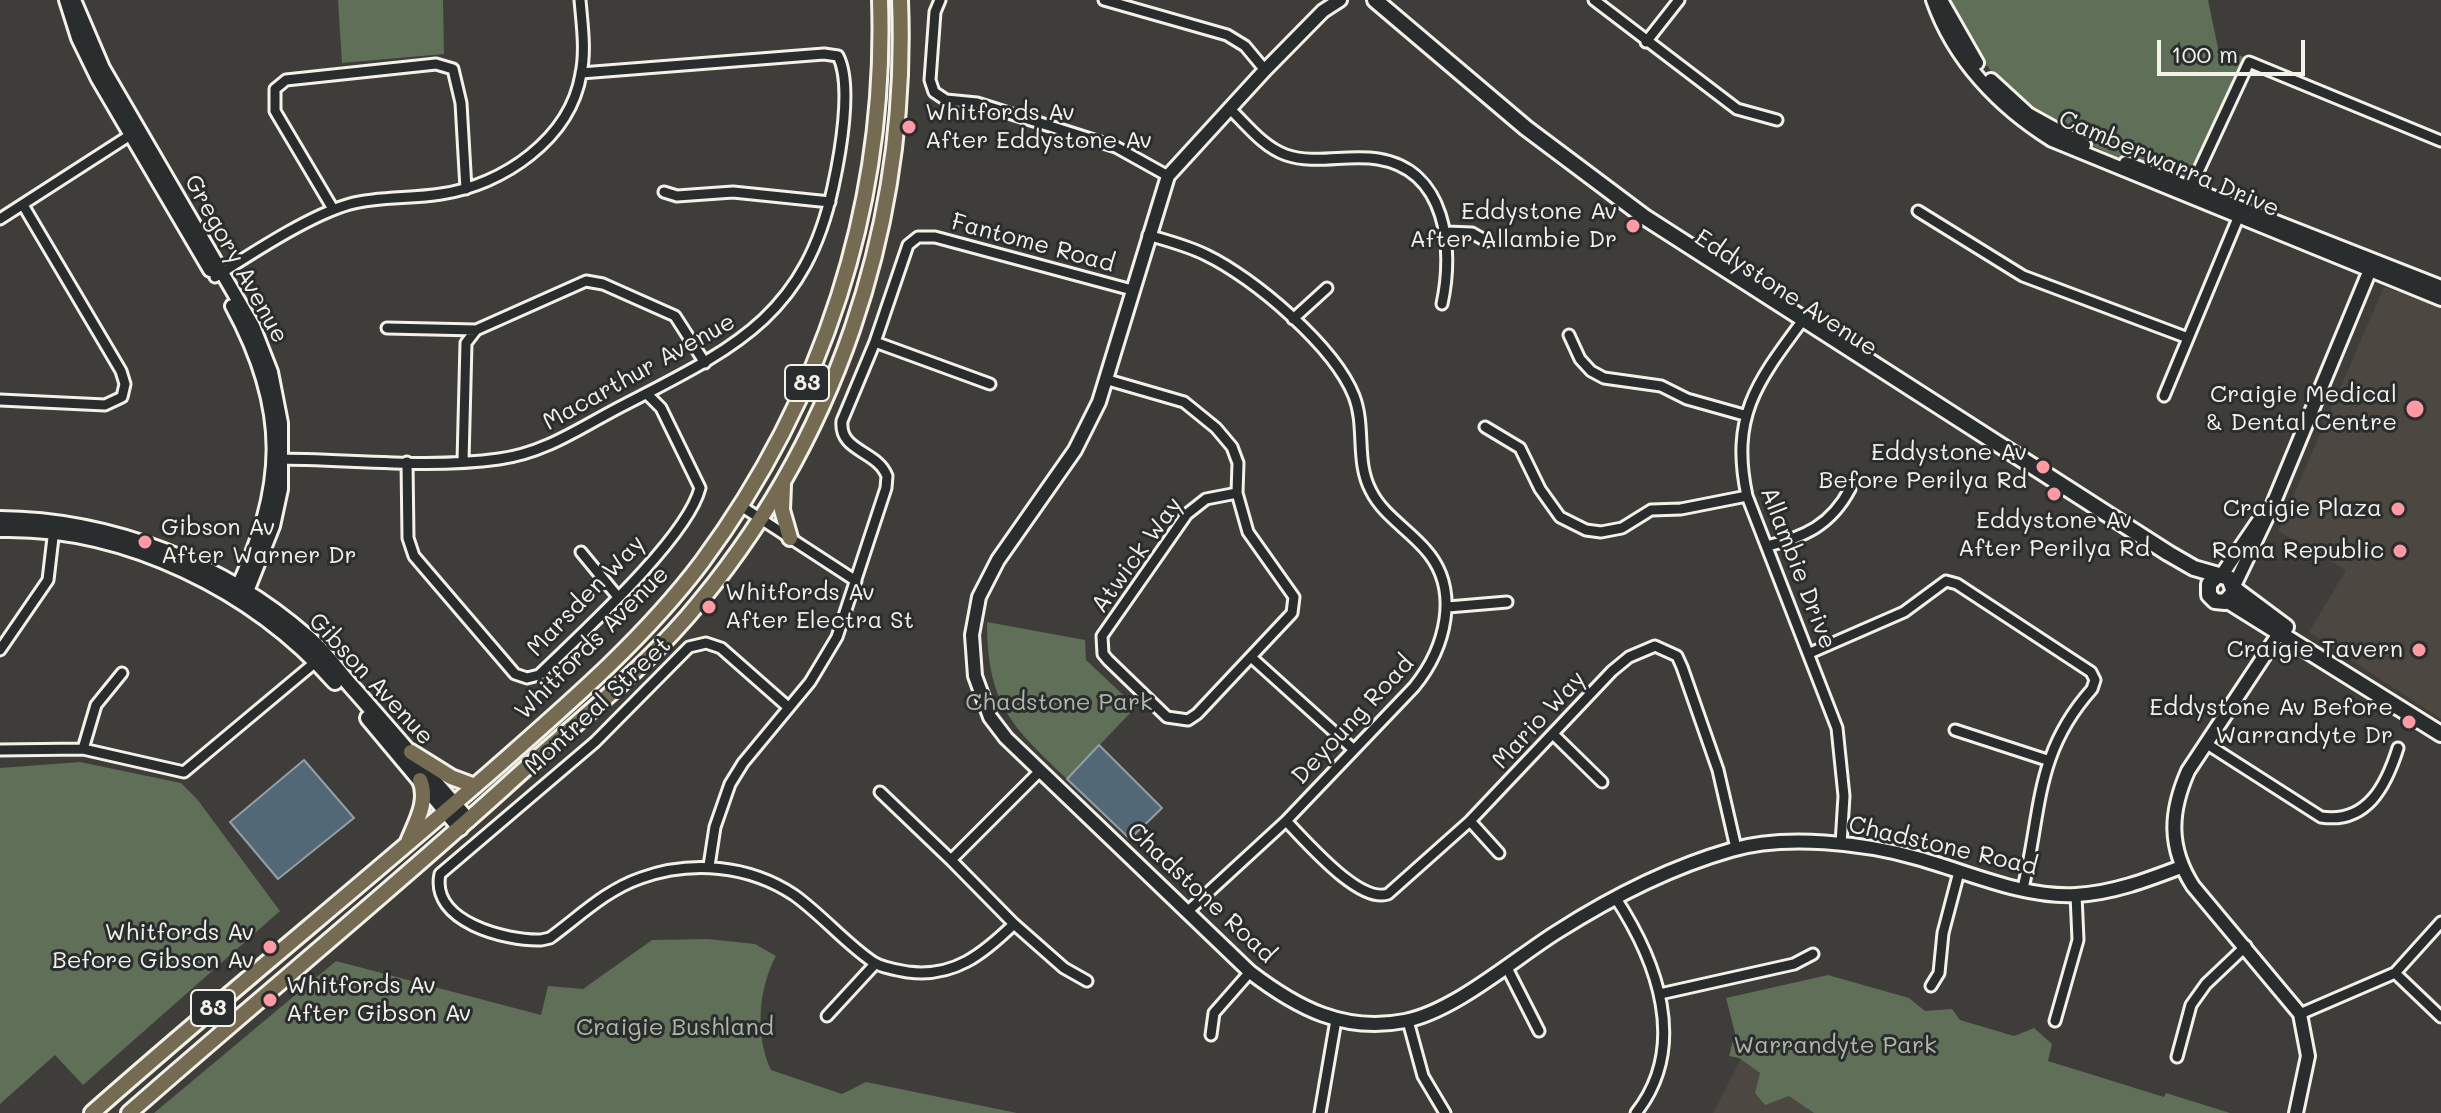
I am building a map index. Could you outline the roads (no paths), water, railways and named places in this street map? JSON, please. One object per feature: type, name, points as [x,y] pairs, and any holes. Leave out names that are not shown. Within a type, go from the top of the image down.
[{"type":"main road","name":"Whitfords Avenue","points":[[92,1113],[475,786],[637,636],[700,564],[741,506],[786,429],[821,353],[854,251],[875,133],[880,0]]},
{"type":"main road","name":"Whitfords Avenue","points":[[129,1113],[464,824],[649,656],[713,585],[760,519],[783,481],[839,368],[881,236],[901,99],[900,0]]},
{"type":"main road","name":"Eddystone Avenue","points":[[1362,0],[1594,192],[2168,553],[2219,576]]},
{"type":"main road","name":"Eddystone Avenue","points":[[1375,0],[1600,185],[1800,323],[2192,578],[2208,592]]},
{"type":"main road","points":[[783,481],[782,510],[790,538]]},
{"type":"main road","name":"Gibson Avenue","points":[[0,519],[54,528],[143,554],[241,594],[320,658],[411,752],[450,808]]},
{"type":"main road","name":"Gibson Avenue","points":[[0,529],[54,528]]},
{"type":"main road","points":[[2232,592],[2215,601],[2208,592],[2209,584],[2219,576],[2229,578],[2232,592],[2282,629],[2441,734]]},
{"type":"main road","points":[[2282,629],[2441,724]]},
{"type":"main road","name":"Gibson Avenue","points":[[320,658],[420,780],[464,824]]},
{"type":"main road","points":[[411,752],[451,777],[475,786]]},
{"type":"main road","points":[[406,846],[423,806],[424,789],[420,780]]},
{"type":"street","name":"Gregory Avenue","points":[[66,0],[78,38],[218,275],[253,326],[271,372],[278,400],[279,459],[264,523],[241,594]]},
{"type":"street","name":"Gregory Avenue","points":[[74,0],[135,132]]},
{"type":"street","points":[[218,275],[333,209],[371,200],[466,189],[492,180],[524,161],[563,118],[581,73],[580,0]]},
{"type":"street","points":[[940,0],[935,12],[930,80],[934,92],[946,100],[977,103],[1116,147],[1168,176]]},
{"type":"street","points":[[1104,0],[1227,35],[1245,46],[1265,70]]},
{"type":"street","name":"Chadstone Road","points":[[1340,0],[1325,5],[1168,176],[1148,235],[1108,380],[1075,450],[987,578],[974,615],[972,635],[980,694],[1006,738],[1250,972],[1288,1001],[1336,1020],[1373,1025],[1408,1021],[1449,1002],[1615,897],[1670,869],[1736,848],[1841,844],[1918,858],[2023,888],[2076,895],[2134,885],[2181,867]]},
{"type":"street","points":[[1594,0],[1737,109],[1777,120]]},
{"type":"street","points":[[1646,42],[1679,0]]},
{"type":"street","name":"Camberwarra Drive","points":[[1933,0],[1958,52],[2016,116],[2060,144],[2190,190]]},
{"type":"street","name":"Camberwarra Drive","points":[[1941,0],[1980,68],[2028,114],[2074,141],[2441,299]]},
{"type":"street","name":"Macarthur Avenue","points":[[279,459],[463,461],[524,454],[559,441],[705,363],[756,329],[789,294],[816,246],[830,202],[843,117],[844,67],[838,56],[824,54],[581,73]]},
{"type":"street","points":[[2190,190],[2249,62],[2441,141]]},
{"type":"street","points":[[333,209],[275,111],[275,89],[286,80],[436,64],[453,69],[461,103],[466,189]]},
{"type":"street","points":[[1229,108],[1281,153],[1307,160],[1380,159],[1397,165],[1425,186],[1435,200],[1447,232],[1447,281],[1442,304]]},
{"type":"street","points":[[0,219],[135,132]]},
{"type":"street","points":[[664,192],[677,196],[733,192],[830,202]]},
{"type":"street","points":[[0,400],[105,405],[122,397],[125,384],[121,371],[23,205]]},
{"type":"street","points":[[1918,211],[2023,276],[2188,338]]},
{"type":"street","points":[[2164,396],[2241,212]]},
{"type":"street","points":[[1447,232],[1472,233],[1486,241]]},
{"type":"street","name":"Fantome Road","points":[[709,866],[715,827],[730,784],[810,682],[837,637],[856,581],[887,476],[878,461],[847,443],[841,429],[908,245],[925,235],[1132,290]]},
{"type":"street","points":[[1148,235],[1209,256],[1293,319],[1346,379],[1355,398],[1363,473],[1372,493],[1428,552],[1441,576],[1448,607],[1507,602]]},
{"type":"street","points":[[2232,592],[2371,267]]},
{"type":"street","name":"Camberwarra Drive","points":[[2371,267],[2441,287]]},
{"type":"street","points":[[387,328],[476,330],[586,281],[603,284],[675,316],[705,363]]},
{"type":"street","points":[[1293,319],[1327,288]]},
{"type":"street","name":"Allambie Drive","points":[[1800,323],[1761,382],[1744,415],[1741,455],[1747,496],[1810,653],[1840,748],[1844,796],[1841,844]]},
{"type":"street","points":[[463,461],[466,343],[476,330]]},
{"type":"street","points":[[1569,335],[1580,359],[1591,371],[1604,378],[1661,386],[1687,399],[1744,415]]},
{"type":"street","points":[[875,342],[990,384]]},
{"type":"street","name":"Atwick Way","points":[[1108,380],[1170,397],[1198,410],[1232,447],[1238,463],[1237,493],[1248,532],[1294,597],[1292,613],[1197,714],[1179,721],[1167,717],[1108,660],[1101,645],[1108,626],[1187,514],[1206,499],[1237,493]]},
{"type":"street","name":"Marsden Way","points":[[407,462],[408,538],[414,556],[515,674],[527,678],[539,675],[618,597],[695,508],[700,488],[661,408],[647,394]]},
{"type":"street","points":[[1485,427],[1520,448],[1560,517],[1586,530],[1601,532],[1622,528],[1651,510],[1681,509],[1747,496]]},
{"type":"street","points":[[1767,546],[1820,527],[1841,508],[1850,489]]},
{"type":"street","points":[[741,506],[856,581]]},
{"type":"street","points":[[2219,576],[2255,525],[2267,515]]},
{"type":"street","points":[[0,650],[48,580],[54,528]]},
{"type":"street","points":[[581,552],[618,597]]},
{"type":"street","points":[[1810,653],[1904,612],[1946,581],[1957,584],[2091,672],[2095,680],[2057,736],[2047,760],[2023,888]]},
{"type":"street","name":"Deyoung Road","points":[[1187,912],[1286,821],[1433,664],[1448,607]]},
{"type":"street","points":[[2282,629],[2188,771],[2174,814],[2173,832],[2181,867],[2300,1014],[2308,1056],[2300,1112]]},
{"type":"street","name":"Montreal Street","points":[[709,866],[639,878],[607,894],[550,938],[541,940],[486,931],[459,918],[440,892],[440,874],[595,742],[689,647],[706,643],[721,648],[788,707]]},
{"type":"street","name":"Mario Way","points":[[1286,821],[1361,892],[1380,897],[1388,894],[1470,821],[1629,657],[1655,646],[1666,648],[1677,656],[1700,713],[1718,770],[1736,848]]},
{"type":"street","points":[[1251,657],[1353,749]]},
{"type":"street","points":[[0,750],[83,749],[184,772],[320,658]]},
{"type":"street","points":[[83,749],[96,705],[122,673]]},
{"type":"street","points":[[1955,730],[2047,760]]},
{"type":"street","points":[[1553,734],[1602,782]]},
{"type":"street","points":[[2207,744],[2321,817],[2340,820],[2353,816],[2365,806],[2390,772],[2398,748]]},
{"type":"street","points":[[951,860],[1040,771]]},
{"type":"street","points":[[880,792],[1014,924],[1064,968],[1087,981]]},
{"type":"street","points":[[1470,821],[1499,853]]},
{"type":"street","points":[[709,866],[751,876],[792,894],[875,964],[922,974],[945,971],[985,952],[1014,924]]},
{"type":"street","points":[[1931,986],[1939,973],[1943,933],[1959,872]]},
{"type":"street","points":[[2055,1021],[2078,940],[2076,895]]},
{"type":"street","points":[[1615,897],[1631,921],[1660,994],[1666,1020],[1659,1071],[1648,1099],[1636,1113]]},
{"type":"street","points":[[2300,1014],[2395,973],[2441,922]]},
{"type":"street","points":[[2177,1057],[2191,1005],[2206,984],[2246,946]]},
{"type":"street","points":[[1660,994],[1794,964],[1813,954]]},
{"type":"street","points":[[827,1016],[875,964]]},
{"type":"street","points":[[1506,966],[1539,1031]]},
{"type":"street","points":[[1211,1035],[1214,1013],[1250,972]]},
{"type":"street","points":[[2395,973],[2441,1017]]},
{"type":"street","points":[[1320,1113],[1336,1020]]},
{"type":"street","points":[[1408,1021],[1423,1076],[1445,1113]]},
{"type":"water","points":[[1099,745],[1162,808],[1130,839],[1067,779]]},
{"type":"water","points":[[304,760],[354,818],[278,879],[230,822]]},
{"type":"place","name":"Whitfords Av After Eddystone Av","points":[[909,127]]},
{"type":"place","name":"Eddystone Av After Allambie Dr","points":[[1633,226]]},
{"type":"place","name":"Craigie Medical & Dental Centre","points":[[2415,409]]},
{"type":"place","name":"Eddystone Av Before Perilya Rd","points":[[2043,467]]},
{"type":"place","name":"Eddystone Av After Perilya Rd","points":[[2054,494]]},
{"type":"place","name":"Craigie Plaza","points":[[2398,509]]},
{"type":"place","name":"Gibson Av After Warner Dr","points":[[145,542]]},
{"type":"place","name":"Roma Republic","points":[[2400,551]]},
{"type":"place","name":"Whitfords Av After Electra St","points":[[709,607]]},
{"type":"place","name":"Craigie Tavern","points":[[2419,650]]},
{"type":"place","name":"Eddystone Av Before Warrandyte Dr","points":[[2409,722]]},
{"type":"place","name":"Whitfords Av Before Gibson Av","points":[[270,947]]},
{"type":"place","name":"Whitfords Av After Gibson Av","points":[[270,1000]]},
{"type":"park label","name":"Chadstone Park","points":[[1059,703]]},
{"type":"park label","name":"Craigie Bushland","points":[[675,1028]]},
{"type":"park label","name":"Warrandyte Park","points":[[1835,1046]]}]
